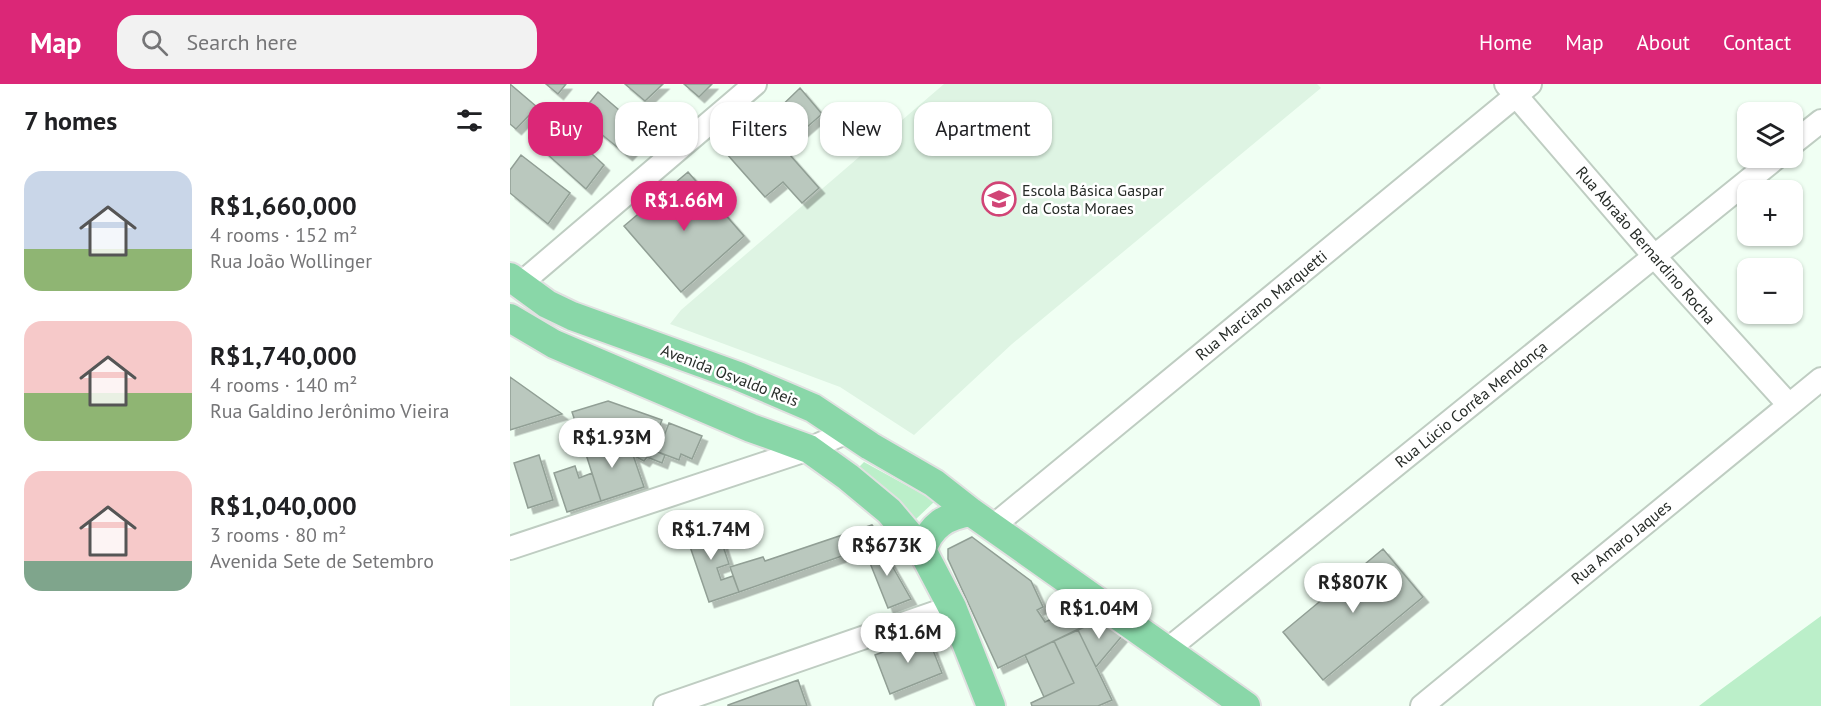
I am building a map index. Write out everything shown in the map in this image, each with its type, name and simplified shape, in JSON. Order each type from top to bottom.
[{"type":"main road","name":"Avenida Osvaldo Reis","points":[[514,281],[572,316],[775,390],[813,408],[847,432],[934,483],[982,520],[1246,706]]},
{"type":"main road","points":[[510,318],[554,344],[751,428],[809,449],[889,511],[922,550],[952,607],[991,706]]},
{"type":"main road","points":[[922,550],[928,534],[952,515],[982,520]]},
{"type":"street","points":[[514,281],[755,84]]},
{"type":"street","name":"Rua Abraão Bernardino Rocha","points":[[1517,88],[1654,256],[1789,405]]},
{"type":"street","name":"Rua Marciano Marquetti","points":[[982,520],[1517,88]]},
{"type":"street","points":[[1803,135],[1821,121]]},
{"type":"street","name":"Rua Lúcio Corrêa Mendonça","points":[[1167,651],[1764,168]]},
{"type":"street","name":"Rua Amaro Jaques","points":[[1422,706],[1821,379]]},
{"type":"street","points":[[510,548],[809,449],[847,432]]},
{"type":"street","points":[[665,706],[952,607]]},
{"type":"shaded area","name":"Escola Básica Gaspar da Costa Moraes","points":[[944,84],[1317,84],[1321,88],[1012,344],[914,435],[840,387],[670,324],[681,310],[860,156],[902,156],[902,120],[914,110],[914,156],[1052,156],[1052,102],[923,102]]},
{"type":"green space","points":[[864,462],[935,501],[916,519],[859,467]]},
{"type":"green space","points":[[1821,616],[1821,706],[1699,706],[1712,696]]},
{"type":"building","points":[[510,84],[531,102],[528,102],[528,116],[516,129],[510,124]]},
{"type":"building","points":[[546,84],[566,84],[558,94]]},
{"type":"building","points":[[625,84],[663,84],[645,101]]},
{"type":"building","points":[[684,84],[712,84],[699,97]]},
{"type":"building","points":[[800,88],[820,112],[820,116],[808,126],[808,102],[786,102]]},
{"type":"building","points":[[598,92],[615,107],[615,145],[603,136],[603,102],[590,102]]},
{"type":"building","points":[[521,155],[570,193],[548,224],[510,193],[510,170]]},
{"type":"building","points":[[549,156],[594,156],[604,165],[586,189]]},
{"type":"building","points":[[729,156],[791,156],[819,188],[802,203],[783,182],[765,197]]},
{"type":"building","points":[[688,172],[744,236],[681,292],[624,226]]},
{"type":"building","points":[[510,377],[562,414],[510,430]]},
{"type":"building","points":[[608,401],[662,420],[656,435],[663,438],[658,452],[665,455],[662,463],[647,457],[644,461],[609,442],[582,442],[572,412]]},
{"type":"building","points":[[669,423],[702,436],[692,459],[681,454],[679,460],[658,452]]},
{"type":"building","points":[[582,442],[609,442],[633,455],[644,487],[601,501]]},
{"type":"building","points":[[539,455],[553,500],[528,508],[514,463]]},
{"type":"building","points":[[575,466],[579,478],[592,473],[601,501],[567,512],[554,473]]},
{"type":"building","points":[[715,522],[729,564],[717,568],[721,580],[733,576],[739,592],[709,602],[685,532]]},
{"type":"building","points":[[872,525],[885,541],[739,592],[730,567],[763,557],[765,561]]},
{"type":"building","points":[[972,537],[1031,581],[1043,607],[1037,610],[1045,622],[1067,612],[1076,619],[1083,618],[1091,623],[998,668],[948,559],[948,549]]},
{"type":"building","points":[[879,543],[911,599],[888,608],[864,548]]},
{"type":"building","points":[[1383,549],[1423,597],[1323,680],[1283,632]]},
{"type":"building","points":[[1099,620],[1122,636],[1096,667],[1078,630]]},
{"type":"building","points":[[1078,630],[1112,700],[1098,706],[1032,706],[1031,703],[1074,683],[1054,641]]},
{"type":"building","points":[[927,635],[942,673],[890,694],[875,655]]},
{"type":"building","points":[[1054,641],[1074,683],[1044,697],[1025,655]]},
{"type":"building","points":[[798,680],[807,706],[728,706],[728,705]]},
{"type":"place","name":"Escola Básica Gaspar da Costa Moraes","points":[[999,199]]}]
